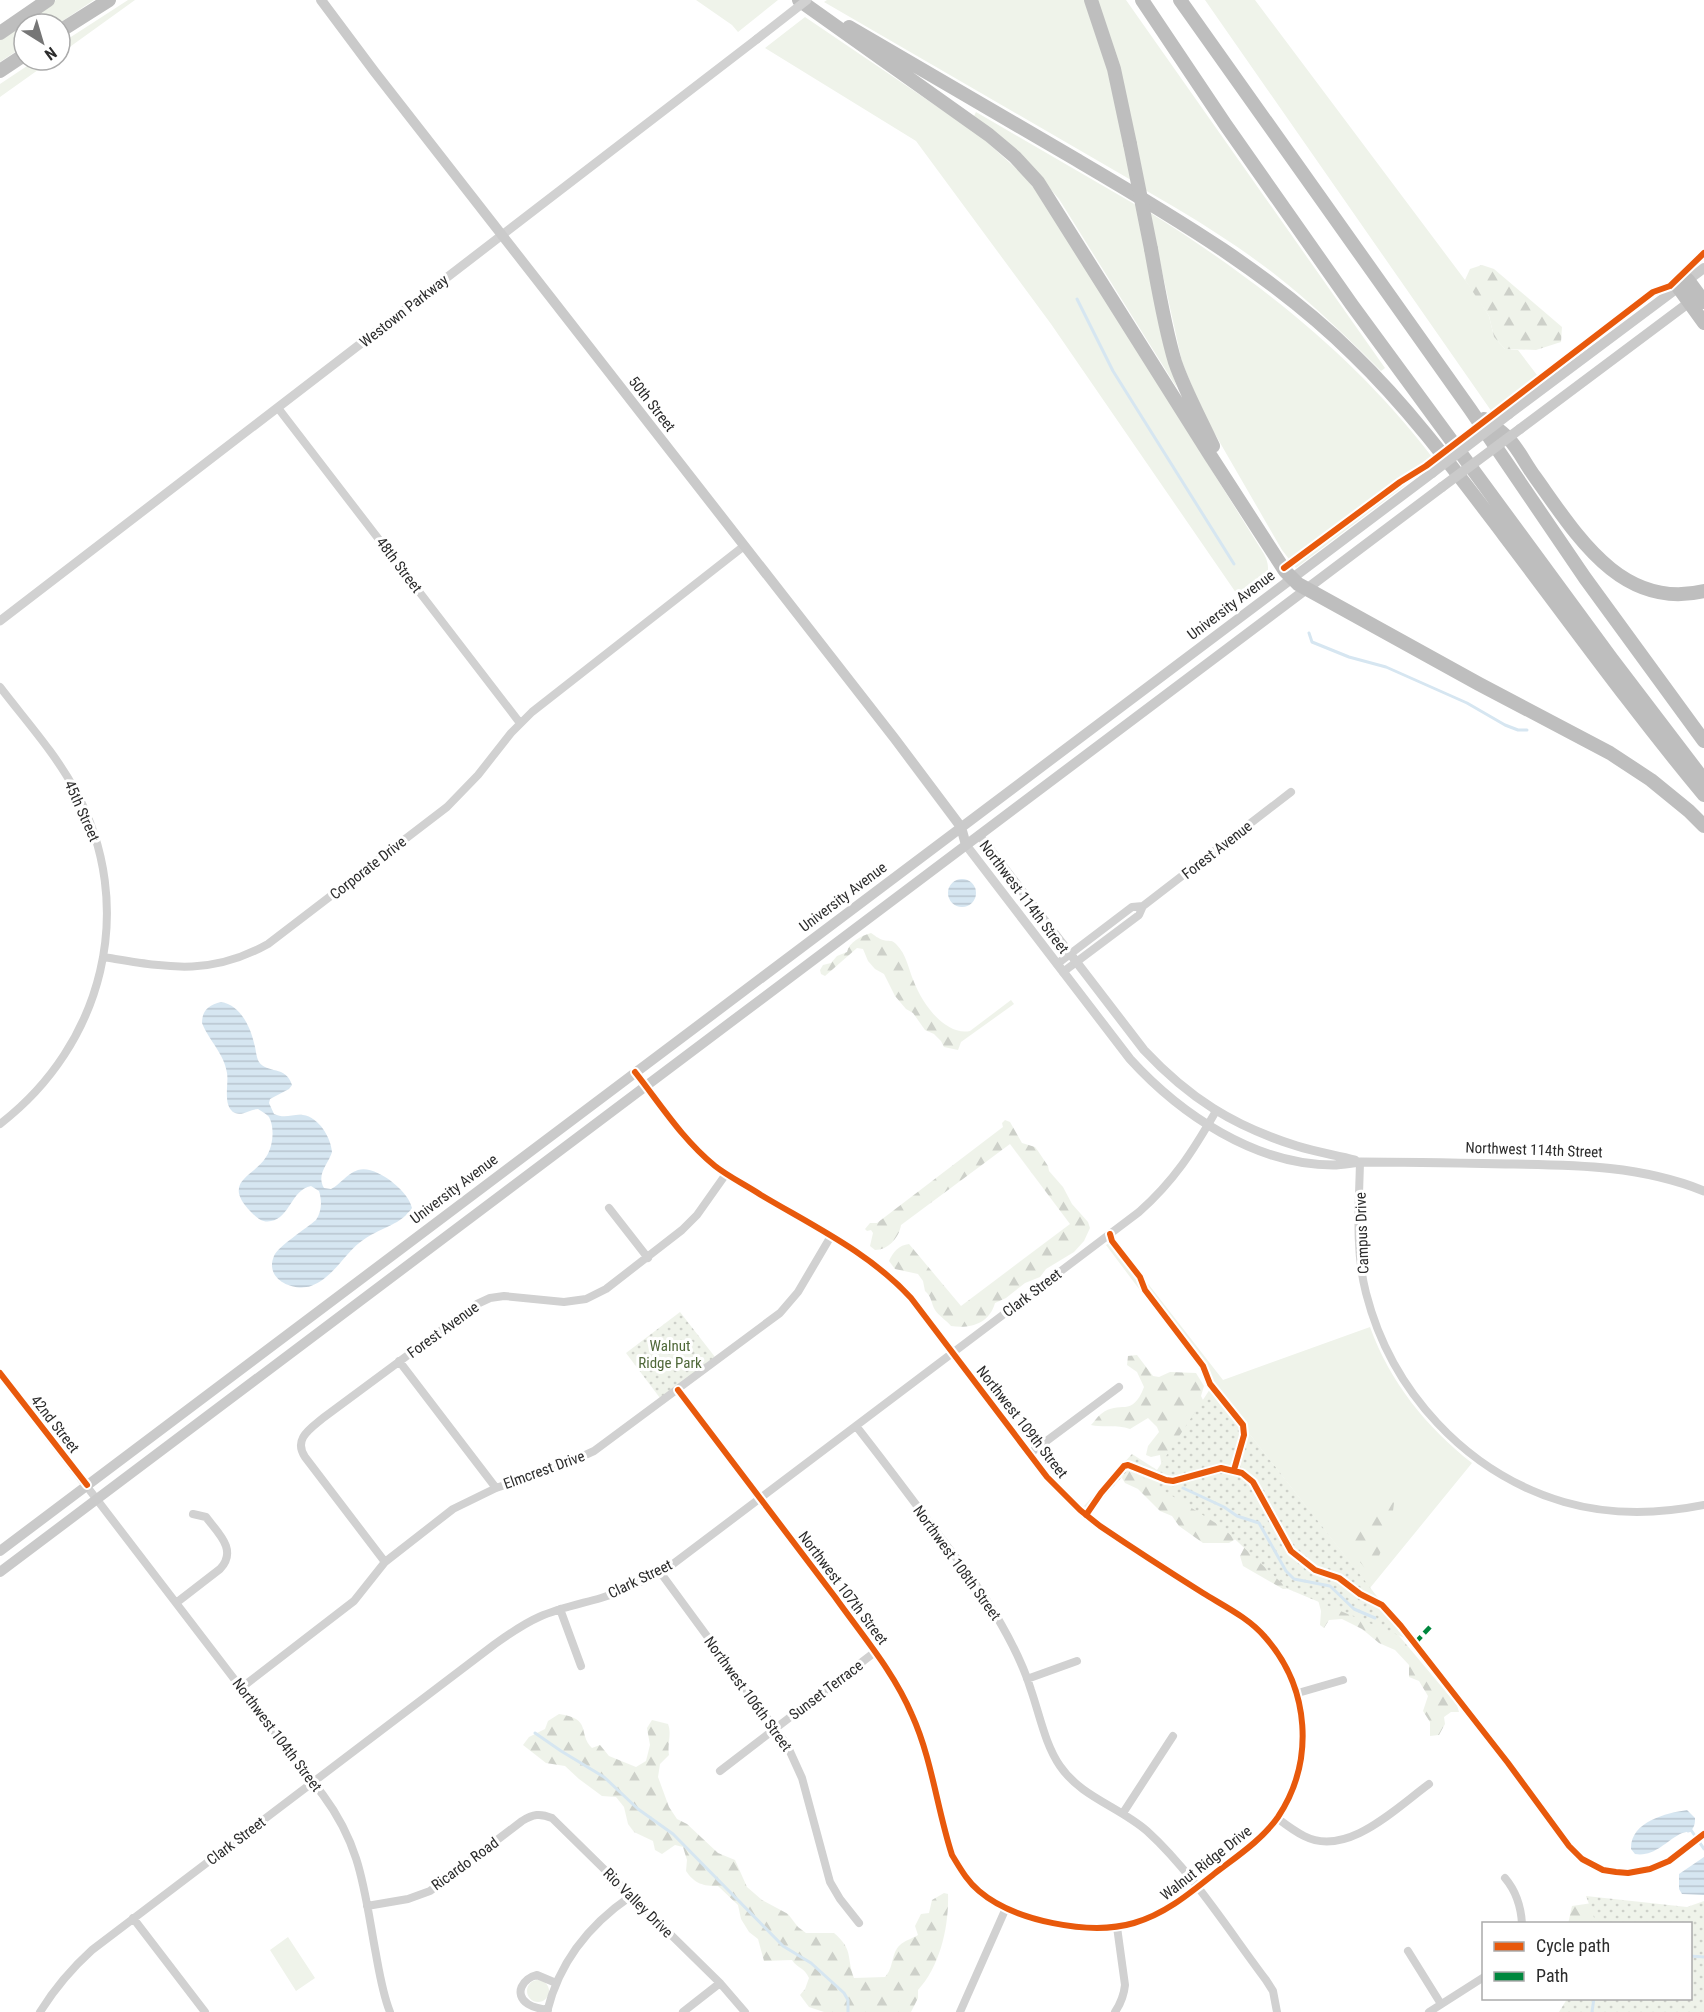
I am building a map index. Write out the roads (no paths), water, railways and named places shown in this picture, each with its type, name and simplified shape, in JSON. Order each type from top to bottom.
[{"type":"highway","points":[[0,23],[31,0]]},
{"type":"highway","points":[[0,33],[48,0]]},
{"type":"highway","points":[[72,23],[109,0]]},
{"type":"highway","points":[[803,0],[989,135],[1015,157],[1038,182],[1210,455],[1292,578],[1304,589],[1610,753],[1651,780],[1704,826]]},
{"type":"highway","points":[[803,0],[1206,237],[1294,302],[1325,328],[1386,387],[1413,419],[1704,795]]},
{"type":"highway","points":[[1091,0],[1114,69],[1164,321],[1176,362],[1196,412],[1253,519]]},
{"type":"highway","points":[[1142,0],[1225,124],[1352,305],[1704,780]]},
{"type":"highway","points":[[1180,0],[1470,409],[1585,578],[1704,741]]},
{"type":"highway","points":[[1190,0],[1234,77]]},
{"type":"highway","points":[[1683,284],[1699,298],[1704,323]]},
{"type":"highway","points":[[1470,409],[1509,439],[1591,551],[1614,573],[1634,585],[1654,592],[1676,595],[1704,591]]},
{"type":"main road","name":"50th Street","points":[[321,0],[961,827]]},
{"type":"main road","name":"University Avenue","points":[[0,1572],[92,1492],[635,1072],[1704,268]]},
{"type":"main road","name":"University Avenue","points":[[0,1551],[92,1492],[646,1086],[1304,589],[1699,298]]},
{"type":"main road","name":"Northwest 114th Street","points":[[961,827],[979,835]]},
{"type":"main road","name":"Northwest 114th Street","points":[[961,827],[966,845]]},
{"type":"street","name":"Westown Parkway","points":[[0,621],[757,39],[803,0]]},
{"type":"street","name":"48th Street","points":[[278,408],[520,723]]},
{"type":"street","name":"Corporate Drive","points":[[103,957],[166,967],[189,968],[226,962],[258,950],[277,938],[447,807],[477,776],[520,723],[544,702],[744,546]]},
{"type":"street","name":"45th Street","points":[[0,687],[65,774],[88,819],[98,847],[104,879],[106,919],[103,957]]},
{"type":"street","name":"Forest Avenue","points":[[1063,972],[1139,915],[1143,906],[1291,792]]},
{"type":"street","name":"Northwest 114th Street","points":[[979,835],[1144,1050],[1173,1079],[1216,1111],[1268,1136],[1299,1147],[1360,1161]]},
{"type":"street","name":"Northwest 114th Street","points":[[966,845],[1130,1059],[1177,1104],[1236,1141],[1289,1159],[1333,1165],[1360,1161],[1598,1166],[1645,1173],[1685,1183],[1704,1191]]},
{"type":"street","name":"Forest Avenue","points":[[1057,964],[1132,907],[1143,906]]},
{"type":"street","points":[[0,1124],[32,1097],[68,1050],[87,1013],[103,957]]},
{"type":"street","name":"Northwest 109th Street","points":[[635,1072],[686,1138],[706,1158],[726,1174],[879,1267],[896,1282],[911,1298],[1047,1477],[1080,1510],[1100,1526],[1238,1614],[1257,1629],[1281,1657],[1290,1672],[1298,1694],[1303,1738],[1300,1767],[1291,1794],[1277,1818]]},
{"type":"street","name":"Clark Street","points":[[40,2012],[54,1989],[92,1950],[519,1627],[560,1609],[627,1589],[660,1572],[1139,1212],[1162,1191],[1185,1163],[1216,1111]]},
{"type":"street","name":"Campus Drive","points":[[1360,1161],[1361,1268],[1372,1315],[1394,1365],[1430,1416],[1475,1458],[1512,1481],[1565,1502],[1610,1510],[1647,1512],[1704,1505]]},
{"type":"street","name":"Forest Avenue","points":[[385,1562],[301,1451],[302,1437],[308,1430],[477,1304],[490,1298],[504,1296],[564,1302],[586,1299],[606,1289],[669,1242],[697,1215],[726,1174]]},
{"type":"street","points":[[609,1208],[648,1258]]},
{"type":"street","name":"Elmcrest Drive","points":[[241,1688],[354,1601],[385,1562],[453,1509],[496,1488],[559,1467],[594,1452],[787,1307],[831,1236]]},
{"type":"street","points":[[399,1361],[496,1488]]},
{"type":"street","name":"42nd Street","points":[[0,1373],[92,1492]]},
{"type":"street","points":[[1029,1454],[1119,1387]]},
{"type":"street","name":"Northwest 107th Street","points":[[678,1390],[875,1652],[900,1689],[922,1742],[952,1855],[973,1885],[997,1904],[1006,1908],[1074,1927]]},
{"type":"street","name":"Northwest 108th Street","points":[[856,1426],[977,1587],[1000,1622],[1027,1678],[1050,1748],[1061,1767],[1084,1791],[1122,1813],[1145,1830],[1167,1851],[1266,1980],[1273,1991],[1277,2012]]},
{"type":"street","name":"Northwest 104th Street","points":[[92,1492],[313,1782],[348,1834],[360,1868],[381,1982],[390,2012]]},
{"type":"street","points":[[176,1603],[220,1569],[228,1556],[225,1542],[206,1517],[193,1514]]},
{"type":"street","name":"Northwest 106th Street","points":[[660,1572],[787,1745],[802,1778],[830,1882],[859,1923]]},
{"type":"street","points":[[560,1609],[582,1666]]},
{"type":"street","name":"Sunset Terrace","points":[[720,1771],[875,1652]]},
{"type":"street","points":[[1027,1678],[1077,1661]]},
{"type":"street","points":[[1298,1694],[1343,1680]]},
{"type":"street","points":[[1122,1813],[1173,1736]]},
{"type":"street","points":[[1277,1818],[1305,1837],[1324,1842],[1343,1840],[1367,1829],[1429,1784]]},
{"type":"street","name":"Rio Valley Drive","points":[[522,1821],[532,1815],[542,1814],[552,1818],[720,1983],[745,2012]]},
{"type":"street","name":"Walnut Ridge Drive","points":[[1074,1927],[1096,1929],[1117,1927],[1162,1912],[1245,1850],[1264,1834],[1277,1818]]},
{"type":"street","name":"Ricardo Road","points":[[367,1906],[408,1899],[430,1891],[522,1821]]},
{"type":"street","points":[[1505,1878],[1513,1887],[1519,1903],[1522,1922]]},
{"type":"street","points":[[556,1983],[537,1976],[525,1980],[520,1992],[522,1998],[527,2003],[548,2011],[556,1983],[584,1937],[614,1908],[631,1896]]},
{"type":"street","points":[[960,2012],[1006,1908]]},
{"type":"street","points":[[133,1918],[205,2012]]},
{"type":"street","points":[[1115,2012],[1120,2005],[1125,1984],[1117,1927]]},
{"type":"street","points":[[1407,1951],[1441,2004]]},
{"type":"street","points":[[1429,2012],[1482,1978]]},
{"type":"street","points":[[684,2012],[720,1983]]},
{"type":"waterway","points":[[1077,299],[1113,371],[1234,564]]},
{"type":"waterway","points":[[1309,633],[1312,642],[1349,657],[1386,667],[1467,703],[1505,725],[1518,730],[1527,730]]},
{"type":"waterway","points":[[1183,1488],[1224,1507],[1237,1516],[1259,1523],[1286,1571],[1294,1579],[1330,1586],[1354,1609],[1375,1618]]},
{"type":"waterway","points":[[535,1733],[604,1777],[638,1809],[673,1834],[783,1946],[811,1963],[844,1993],[848,2000],[848,2012]]},
{"type":"waterway","points":[[1688,1831],[1691,1830],[1704,1849]]},
{"type":"waterway","points":[[1692,1956],[1704,1957]]},
{"type":"waterway","points":[[1592,2012],[1594,2000]]},
{"type":"park label","name":"Walnut Ridge Park","points":[[670,1354]]}]
